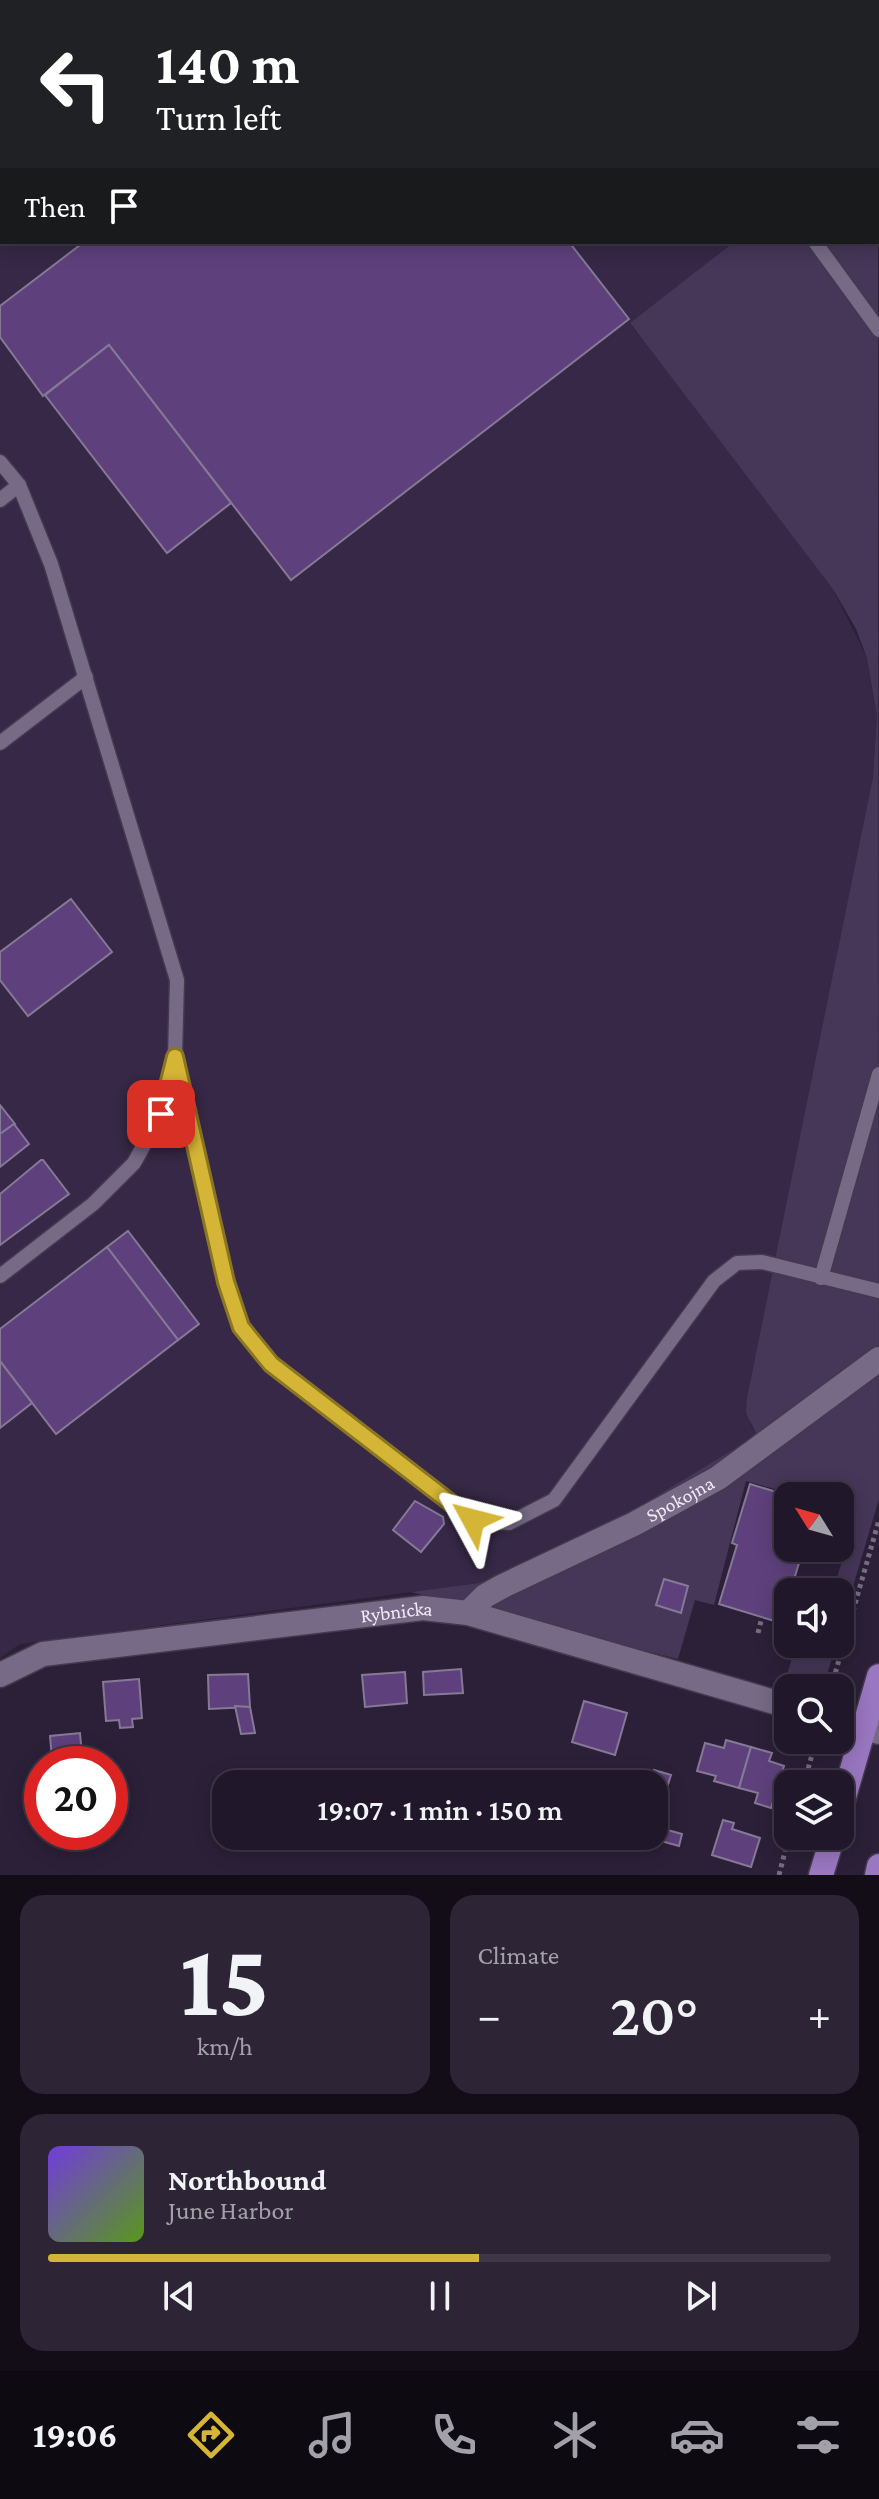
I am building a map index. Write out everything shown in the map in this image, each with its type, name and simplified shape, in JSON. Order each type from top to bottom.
[{"type":"main road","points":[[854,1776],[872,1730],[879,1676]]},
{"type":"main road","points":[[821,1875],[829,1850]]},
{"type":"main road","points":[[877,1875],[879,1866]]},
{"type":"street","name":"Spokojna","points":[[468,1613],[485,1596],[503,1586],[634,1524],[718,1478],[879,1359]]},
{"type":"street","name":"Rybnicka","points":[[0,1675],[43,1654],[423,1608],[468,1613],[774,1702]]},
{"type":"lane","points":[[816,244],[879,330]]},
{"type":"lane","points":[[0,462],[19,485],[51,564],[177,980],[175,1057],[161,1114],[134,1163],[93,1204],[0,1276]]},
{"type":"lane","points":[[0,500],[19,485]]},
{"type":"lane","points":[[0,743],[86,677]]},
{"type":"lane","points":[[175,1057],[226,1282],[241,1327],[271,1364],[473,1520],[509,1523],[554,1500],[714,1281],[737,1263],[762,1262],[879,1291]]},
{"type":"lane","points":[[821,1278],[879,1074]]},
{"type":"path","points":[[835,1674],[879,1520]]},
{"type":"path","points":[[758,1633],[762,1617]]},
{"type":"path","points":[[779,1875],[785,1850]]},
{"type":"shaded area","points":[[0,244],[731,244],[630,324],[764,494],[833,589],[867,658],[877,716],[873,777],[751,1425],[757,1435],[615,1521],[479,1583],[20,1644],[0,1658]]},
{"type":"shaded area","points":[[731,244],[878,244],[879,1499],[854,1583],[854,1578],[837,1578],[842,1562],[854,1562],[854,1482],[774,1482],[774,1489],[746,1481],[714,1605],[695,1600],[678,1659],[411,1592],[479,1583],[615,1521],[757,1435],[746,1413],[747,1398],[873,777],[877,716],[867,658],[856,629],[833,589],[630,323]]},
{"type":"shaded area","points":[[792,1658],[832,1658],[827,1674],[787,1674]]},
{"type":"building","points":[[81,244],[571,244],[629,319],[291,580],[109,345],[43,396],[0,337],[0,306]]},
{"type":"building","points":[[109,345],[231,503],[167,553],[45,395]]},
{"type":"building","points":[[71,899],[112,952],[28,1016],[0,980],[0,952]]},
{"type":"building","points":[[0,1105],[15,1124],[0,1134]]},
{"type":"building","points":[[14,1124],[29,1144],[0,1167],[0,1134]]},
{"type":"building","points":[[41,1160],[69,1194],[0,1245],[0,1194]]},
{"type":"building","points":[[128,1231],[199,1324],[178,1340],[107,1247]]},
{"type":"building","points":[[107,1247],[178,1340],[56,1434],[0,1361],[0,1329]]},
{"type":"building","points":[[0,1361],[32,1403],[0,1428]]},
{"type":"building","points":[[750,1484],[774,1491],[774,1562],[799,1563],[794,1578],[774,1578],[774,1621],[719,1604],[737,1545],[732,1543]]},
{"type":"building","points":[[415,1501],[443,1517],[444,1524],[421,1552],[393,1530]]},
{"type":"building","points":[[664,1579],[688,1586],[681,1613],[656,1605]]},
{"type":"building","points":[[461,1669],[463,1693],[424,1695],[423,1672]]},
{"type":"building","points":[[405,1672],[407,1703],[365,1707],[362,1675]]},
{"type":"building","points":[[248,1674],[250,1707],[209,1709],[208,1675]]},
{"type":"building","points":[[139,1679],[142,1718],[132,1719],[133,1727],[120,1728],[119,1720],[106,1721],[103,1682]]},
{"type":"building","points":[[584,1701],[627,1713],[615,1755],[572,1742]]},
{"type":"building","points":[[235,1706],[250,1707],[255,1733],[241,1734]]},
{"type":"building","points":[[80,1733],[81,1746],[51,1746],[50,1736]]},
{"type":"building","points":[[726,1740],[751,1747],[739,1788],[714,1781],[716,1776],[697,1771],[705,1743],[724,1748]]},
{"type":"building","points":[[751,1747],[772,1753],[769,1761],[784,1766],[783,1770],[774,1770],[771,1808],[755,1803],[758,1793],[739,1788]]},
{"type":"building","points":[[723,1820],[734,1823],[732,1829],[760,1838],[751,1867],[712,1855]]},
{"type":"building","points":[[668,1830],[682,1834],[679,1846],[668,1843]]},
{"type":"route","points":[[161,1114],[175,1057],[226,1282],[241,1327],[271,1364],[473,1520]]}]
